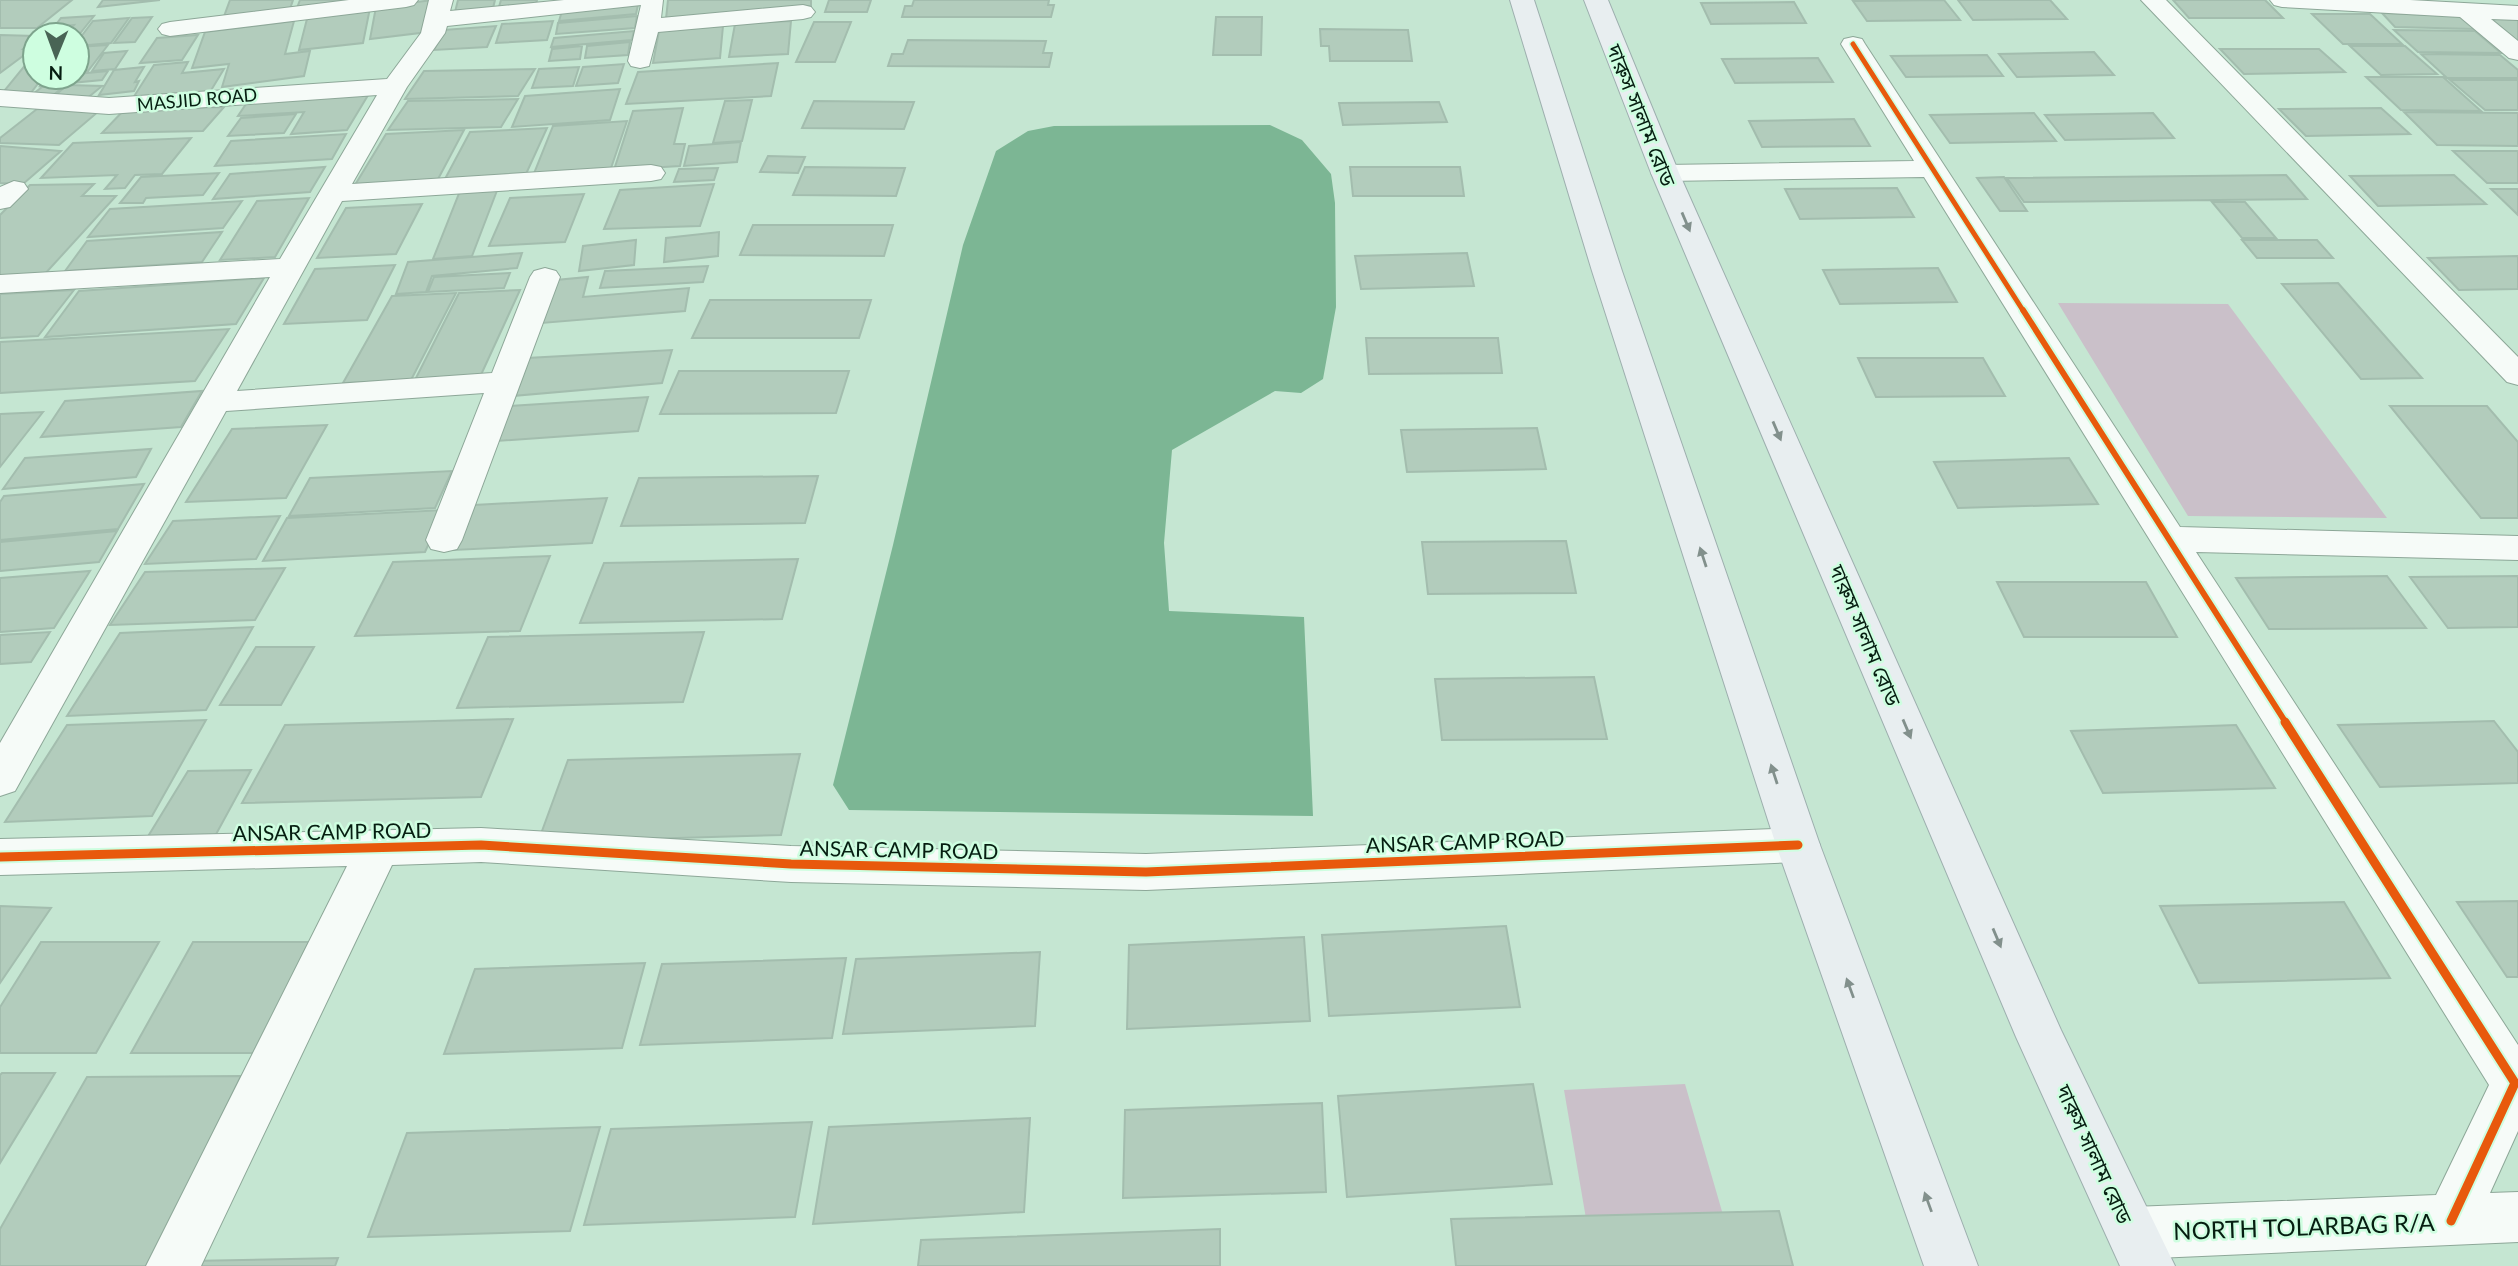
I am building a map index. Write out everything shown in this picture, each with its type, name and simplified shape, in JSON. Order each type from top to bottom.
[{"type":"main road","points":[[1522,0],[1607,271],[1798,845],[1951,1266]]},
{"type":"main road","name":"দারুস সালাম রোড","points":[[1596,0],[1665,173],[2035,1024],[2140,1250]]},
{"type":"street","points":[[170,29],[406,0]]},
{"type":"street","points":[[0,780],[395,86],[433,33],[439,10],[633,0]]},
{"type":"street","points":[[640,61],[653,0]]},
{"type":"street","points":[[2153,0],[2518,375]]},
{"type":"street","points":[[2282,0],[2449,7],[2518,13]]},
{"type":"street","points":[[2449,7],[2518,53]]},
{"type":"street","points":[[647,26],[803,12]]},
{"type":"street","points":[[1853,44],[2515,1083],[2451,1221]]},
{"type":"street","name":"MASJID ROAD","points":[[0,98],[109,106],[395,86]]},
{"type":"street","points":[[1665,173],[1932,169]]},
{"type":"street","points":[[334,193],[651,173]]},
{"type":"street","points":[[0,188],[14,189],[0,201]]},
{"type":"street","points":[[0,284],[293,267]]},
{"type":"street","points":[[444,540],[545,277]]},
{"type":"street","points":[[216,402],[505,382]]},
{"type":"street","points":[[2168,540],[2518,548]]},
{"type":"street","name":"ANSAR CAMP ROAD","points":[[0,857],[481,845],[791,864],[1146,872],[1798,845]]},
{"type":"street","points":[[173,1266],[378,848]]},
{"type":"street","name":"NORTH TOLARBAG R/A","points":[[2140,1250],[2518,1217]]},
{"type":"shaded area","points":[[1270,125],[1302,140],[1331,174],[1335,203],[1336,307],[1323,379],[1301,393],[1275,391],[1172,450],[1164,543],[1169,611],[1304,617],[1313,816],[849,810],[833,785],[893,545],[963,245],[996,151],[1028,131],[1054,126]]},
{"type":"shaded area","points":[[2058,303],[2228,304],[2387,518],[2188,516]]},
{"type":"shaded area","points":[[1685,1084],[1728,1232],[1590,1242],[1564,1090]]},
{"type":"building","points":[[0,0],[72,0],[46,21],[21,21],[21,28],[0,28]]},
{"type":"building","points":[[103,0],[160,0],[98,7]]},
{"type":"building","points":[[230,0],[293,0],[289,12],[223,19]]},
{"type":"building","points":[[300,0],[358,0],[297,8]]},
{"type":"building","points":[[433,0],[428,32],[370,39],[376,7]]},
{"type":"building","points":[[458,0],[495,0],[493,8],[455,12]]},
{"type":"building","points":[[501,0],[537,0],[536,4],[499,7]]},
{"type":"building","points":[[668,0],[811,0],[811,6],[666,19]]},
{"type":"building","points":[[829,0],[871,0],[867,12],[825,12]]},
{"type":"building","points":[[914,0],[1049,0],[1048,5],[1054,5],[1051,17],[902,17],[905,6],[912,6]]},
{"type":"building","points":[[1944,0],[1960,20],[1867,21],[1853,1]]},
{"type":"building","points":[[1958,0],[2050,0],[2067,19],[1973,20]]},
{"type":"building","points":[[2173,0],[2265,0],[2283,18],[2189,18]]},
{"type":"building","points":[[1794,2],[1806,23],[1711,24],[1701,3]]},
{"type":"building","points":[[638,5],[636,14],[559,21],[562,11]]},
{"type":"building","points":[[370,8],[363,43],[299,50],[308,15]]},
{"type":"building","points":[[2382,13],[2461,16],[2475,29],[2395,27]]},
{"type":"building","points":[[2312,14],[2370,14],[2402,44],[2343,44]]},
{"type":"building","points":[[94,16],[90,21],[59,21],[61,18]]},
{"type":"building","points":[[637,16],[635,28],[556,34],[558,23]]},
{"type":"building","points":[[152,17],[135,42],[114,43],[132,18]]},
{"type":"building","points":[[1216,17],[1262,17],[1261,55],[1213,55]]},
{"type":"building","points":[[129,18],[111,43],[91,45],[93,21]]},
{"type":"building","points":[[2488,19],[2518,19],[2518,43]]},
{"type":"building","points":[[294,21],[285,54],[310,51],[304,76],[222,87],[229,64],[192,68],[205,32]]},
{"type":"building","points":[[553,21],[547,40],[496,43],[502,24]]},
{"type":"building","points":[[791,21],[788,54],[729,57],[735,24]]},
{"type":"building","points":[[814,22],[851,22],[835,62],[796,62]]},
{"type":"building","points":[[496,26],[487,47],[434,50],[444,30]]},
{"type":"building","points":[[723,26],[720,58],[653,63],[659,31]]},
{"type":"building","points":[[1320,29],[1408,30],[1412,61],[1330,61],[1329,46],[1321,46]]},
{"type":"building","points":[[2394,30],[2475,31],[2501,53],[2418,52]]},
{"type":"building","points":[[634,31],[632,40],[551,47],[554,38]]},
{"type":"building","points":[[0,35],[21,36],[21,57],[0,73]]},
{"type":"building","points":[[198,35],[182,60],[140,63],[157,38]]},
{"type":"building","points":[[908,40],[1046,41],[1043,53],[1052,53],[1049,67],[888,66],[892,54],[903,54]]},
{"type":"building","points":[[630,42],[628,55],[585,58],[587,46]]},
{"type":"building","points":[[108,45],[91,67],[91,46]]},
{"type":"building","points":[[582,46],[580,59],[549,61],[552,49]]},
{"type":"building","points":[[2350,46],[2405,46],[2437,74],[2381,75]]},
{"type":"building","points":[[2220,49],[2319,49],[2345,72],[2244,74]]},
{"type":"building","points":[[127,51],[115,69],[92,71],[104,53]]},
{"type":"building","points":[[2094,52],[2114,75],[2017,77],[1999,54]]},
{"type":"building","points":[[2421,54],[2500,55],[2518,70],[2518,78],[2447,78]]},
{"type":"building","points":[[1987,55],[2003,76],[1906,77],[1891,56]]},
{"type":"building","points":[[1818,58],[1833,82],[1735,83],[1722,59]]},
{"type":"building","points":[[188,62],[182,73],[224,69],[210,92],[133,98],[154,65]]},
{"type":"building","points":[[778,63],[771,96],[626,104],[638,72]]},
{"type":"building","points":[[624,64],[618,83],[576,86],[583,67]]},
{"type":"building","points":[[144,67],[135,82],[139,81],[134,91],[99,95],[114,70]]},
{"type":"building","points":[[579,67],[573,86],[532,88],[539,69]]},
{"type":"building","points":[[535,69],[518,96],[405,99],[424,71]]},
{"type":"building","points":[[21,70],[21,91],[32,91],[30,94],[0,96]]},
{"type":"building","points":[[108,71],[102,80],[91,81],[91,73]]},
{"type":"building","points":[[2366,77],[2443,77],[2481,111],[2401,110]]},
{"type":"building","points":[[2450,80],[2518,80],[2518,110],[2485,110]]},
{"type":"building","points":[[91,86],[102,86],[85,100],[50,100],[60,91],[91,91]]},
{"type":"building","points":[[620,89],[610,120],[512,127],[525,96]]},
{"type":"building","points":[[37,91],[58,91],[50,98],[28,98]]},
{"type":"building","points":[[370,92],[347,130],[291,134],[304,112],[238,116],[250,98]]},
{"type":"building","points":[[518,99],[501,127],[388,130],[408,101]]},
{"type":"building","points":[[752,100],[742,141],[713,143],[725,101]]},
{"type":"building","points":[[814,101],[914,102],[904,129],[802,128]]},
{"type":"building","points":[[1439,102],[1447,122],[1343,125],[1339,103]]},
{"type":"building","points":[[224,107],[203,131],[102,133],[125,109]]},
{"type":"building","points":[[683,108],[674,144],[685,144],[680,166],[614,170],[633,111]]},
{"type":"building","points":[[2381,108],[2410,134],[2306,136],[2279,109]]},
{"type":"building","points":[[37,109],[99,111],[59,145],[0,143],[0,138]]},
{"type":"building","points":[[2404,112],[2518,113],[2518,146],[2437,145]]},
{"type":"building","points":[[2034,113],[2056,141],[1950,143],[1930,115]]},
{"type":"building","points":[[2153,113],[2174,138],[2065,140],[2045,115]]},
{"type":"building","points":[[296,114],[284,133],[228,136],[241,118]]},
{"type":"building","points":[[1854,119],[1870,146],[1762,147],[1749,121]]},
{"type":"building","points":[[627,121],[610,171],[533,176],[553,126]]},
{"type":"building","points":[[547,128],[526,174],[445,179],[470,132]]},
{"type":"building","points":[[464,130],[437,181],[355,185],[386,134]]},
{"type":"building","points":[[346,134],[332,159],[215,166],[231,141]]},
{"type":"building","points":[[191,138],[162,174],[135,175],[125,188],[105,189],[117,175],[41,178],[73,143]]},
{"type":"building","points":[[741,142],[737,162],[684,166],[689,146]]},
{"type":"building","points":[[0,146],[61,151],[23,184],[0,183]]},
{"type":"building","points":[[2453,151],[2518,151],[2518,183],[2487,183]]},
{"type":"building","points":[[768,156],[805,157],[798,173],[760,172]]},
{"type":"building","points":[[325,167],[310,192],[213,199],[230,174]]},
{"type":"building","points":[[805,167],[905,168],[896,196],[793,195]]},
{"type":"building","points":[[1350,167],[1460,167],[1464,196],[1353,196]]},
{"type":"building","points":[[718,168],[714,180],[674,182],[679,169]]},
{"type":"building","points":[[219,173],[203,195],[146,198],[143,203],[120,203],[141,177]]},
{"type":"building","points":[[2286,175],[2307,199],[2024,202],[2007,178]]},
{"type":"building","points":[[2454,175],[2486,204],[2378,206],[2350,176]]},
{"type":"building","points":[[2004,177],[2027,211],[2000,211],[1977,178]]},
{"type":"building","points":[[94,184],[82,196],[116,196],[43,276],[0,276],[0,215],[30,185]]},
{"type":"building","points":[[714,184],[700,226],[604,229],[620,190]]},
{"type":"building","points":[[498,188],[472,256],[433,259],[460,191]]},
{"type":"building","points":[[1897,188],[1914,217],[1800,219],[1785,189]]},
{"type":"building","points":[[2491,189],[2518,189],[2518,215]]},
{"type":"building","points":[[584,194],[565,242],[489,246],[510,198]]},
{"type":"building","points":[[309,198],[275,257],[220,260],[257,201]]},
{"type":"building","points":[[242,201],[223,228],[88,237],[110,209]]},
{"type":"building","points":[[2212,202],[2245,202],[2276,238],[2242,238]]},
{"type":"building","points":[[422,204],[396,254],[317,258],[346,208]]},
{"type":"building","points":[[753,225],[893,225],[884,256],[740,255]]},
{"type":"building","points":[[222,232],[202,262],[65,271],[87,241]]},
{"type":"building","points":[[719,232],[718,256],[664,262],[666,238]]},
{"type":"building","points":[[636,240],[634,265],[579,271],[583,246]]},
{"type":"building","points":[[2242,240],[2317,240],[2333,258],[2257,258]]},
{"type":"building","points":[[522,253],[517,268],[432,276],[426,292],[396,294],[408,262]]},
{"type":"building","points":[[1467,253],[1474,286],[1361,289],[1355,256]]},
{"type":"building","points":[[2518,256],[2518,289],[2459,290],[2428,258]]},
{"type":"building","points":[[395,265],[367,320],[284,324],[315,269]]},
{"type":"building","points":[[708,266],[703,282],[600,288],[605,271]]},
{"type":"building","points":[[1938,268],[1957,302],[1840,304],[1823,270]]},
{"type":"building","points":[[510,273],[504,288],[428,292],[434,277]]},
{"type":"building","points":[[588,277],[583,297],[689,288],[685,311],[542,323],[556,280]]},
{"type":"building","points":[[264,278],[236,324],[45,337],[79,291]]},
{"type":"building","points":[[2338,283],[2422,378],[2361,379],[2282,284]]},
{"type":"building","points":[[74,290],[38,336],[0,338],[0,294]]},
{"type":"building","points":[[520,290],[480,377],[415,380],[459,293]]},
{"type":"building","points":[[456,293],[411,380],[343,383],[392,296]]},
{"type":"building","points":[[710,300],[871,300],[859,338],[692,338]]},
{"type":"building","points":[[229,329],[195,381],[0,393],[0,342]]},
{"type":"building","points":[[1366,338],[1498,338],[1502,373],[1369,374]]},
{"type":"building","points":[[672,350],[662,383],[512,396],[527,358]]},
{"type":"building","points":[[1858,358],[1983,358],[2005,396],[1876,397]]},
{"type":"building","points":[[679,371],[849,371],[836,413],[660,414]]},
{"type":"building","points":[[202,391],[181,427],[41,437],[65,401]]},
{"type":"building","points":[[648,397],[638,431],[497,441],[510,406]]},
{"type":"building","points":[[2390,406],[2487,406],[2518,442],[2518,518],[2481,518]]},
{"type":"building","points":[[43,412],[0,467],[0,414]]},
{"type":"building","points":[[327,425],[286,498],[186,502],[232,429]]},
{"type":"building","points":[[1537,428],[1546,469],[1407,472],[1401,430]]},
{"type":"building","points":[[151,449],[136,477],[3,489],[25,458]]},
{"type":"building","points":[[2069,458],[2098,504],[1958,508],[1934,462]]},
{"type":"building","points":[[452,471],[435,508],[289,516],[310,478]]},
{"type":"building","points":[[818,476],[805,523],[621,526],[639,478]]},
{"type":"building","points":[[144,484],[118,529],[0,540],[0,502],[4,496]]},
{"type":"building","points":[[607,498],[592,543],[454,550],[474,505]]},
{"type":"building","points":[[444,510],[425,552],[263,561],[287,518]]},
{"type":"building","points":[[280,516],[256,559],[145,564],[173,521]]},
{"type":"building","points":[[117,531],[99,562],[0,571],[0,542]]},
{"type":"building","points":[[1566,541],[1576,593],[1428,594],[1422,542]]},
{"type":"building","points":[[550,556],[520,631],[355,636],[393,562]]},
{"type":"building","points":[[798,559],[782,619],[580,623],[604,563]]},
{"type":"building","points":[[285,568],[255,620],[110,625],[145,572]]},
{"type":"building","points":[[90,571],[54,628],[0,632],[0,578]]},
{"type":"building","points":[[2387,576],[2426,628],[2269,629],[2236,578]]},
{"type":"building","points":[[2518,576],[2518,627],[2448,628],[2410,577]]},
{"type":"building","points":[[1997,582],[2146,582],[2177,637],[2024,637]]},
{"type":"building","points":[[253,627],[206,710],[67,716],[120,633]]},
{"type":"building","points":[[50,632],[31,662],[0,664],[0,635]]},
{"type":"building","points":[[704,632],[683,702],[457,708],[488,637]]},
{"type":"building","points":[[256,647],[314,647],[281,705],[220,705]]},
{"type":"building","points":[[1594,677],[1607,739],[1442,740],[1435,679]]},
{"type":"building","points":[[513,719],[481,797],[242,803],[285,725]]},
{"type":"building","points":[[206,720],[152,816],[5,822],[67,725]]},
{"type":"building","points":[[2494,721],[2518,752],[2518,783],[2380,787],[2338,725]]},
{"type":"building","points":[[2236,725],[2275,788],[2103,793],[2071,731]]},
{"type":"building","points":[[800,754],[781,835],[538,842],[568,760]]},
{"type":"building","points":[[251,770],[214,838],[147,838],[188,771]]},
{"type":"building","points":[[2518,901],[2518,977],[2507,977],[2457,902]]},
{"type":"building","points":[[2344,902],[2390,978],[2199,983],[2160,906]]},
{"type":"building","points":[[0,906],[51,908],[0,983]]},
{"type":"building","points":[[1506,926],[1520,1007],[1329,1016],[1322,935]]},
{"type":"building","points":[[1304,937],[1310,1021],[1127,1029],[1129,945]]},
{"type":"building","points":[[41,942],[159,942],[96,1053],[0,1053],[0,1007]]},
{"type":"building","points":[[193,942],[309,942],[255,1053],[131,1053]]},
{"type":"building","points":[[1040,952],[1035,1026],[843,1034],[856,959]]},
{"type":"building","points":[[846,958],[832,1038],[640,1045],[662,964]]},
{"type":"building","points":[[645,963],[622,1048],[444,1054],[475,969]]},
{"type":"building","points":[[55,1073],[0,1163],[0,1075]]},
{"type":"building","points":[[241,1076],[148,1266],[0,1266],[0,1229],[87,1077]]},
{"type":"building","points":[[1533,1084],[1552,1184],[1347,1197],[1338,1096]]},
{"type":"building","points":[[1322,1103],[1326,1192],[1123,1198],[1125,1110]]},
{"type":"building","points":[[1030,1118],[1024,1212],[813,1224],[829,1127]]},
{"type":"building","points":[[812,1122],[795,1217],[584,1225],[611,1129]]},
{"type":"building","points":[[600,1127],[570,1231],[368,1237],[407,1133]]},
{"type":"building","points":[[1779,1211],[1793,1266],[1456,1266],[1451,1219]]},
{"type":"building","points":[[1220,1229],[1220,1266],[918,1266],[921,1240]]},
{"type":"building","points":[[338,1258],[335,1266],[188,1266],[190,1261]]},
{"type":"cycle path","points":[[1853,44],[2515,1083],[2451,1221]]},
{"type":"cycle path","points":[[0,857],[481,845],[791,864],[1146,872],[1798,845]]}]
